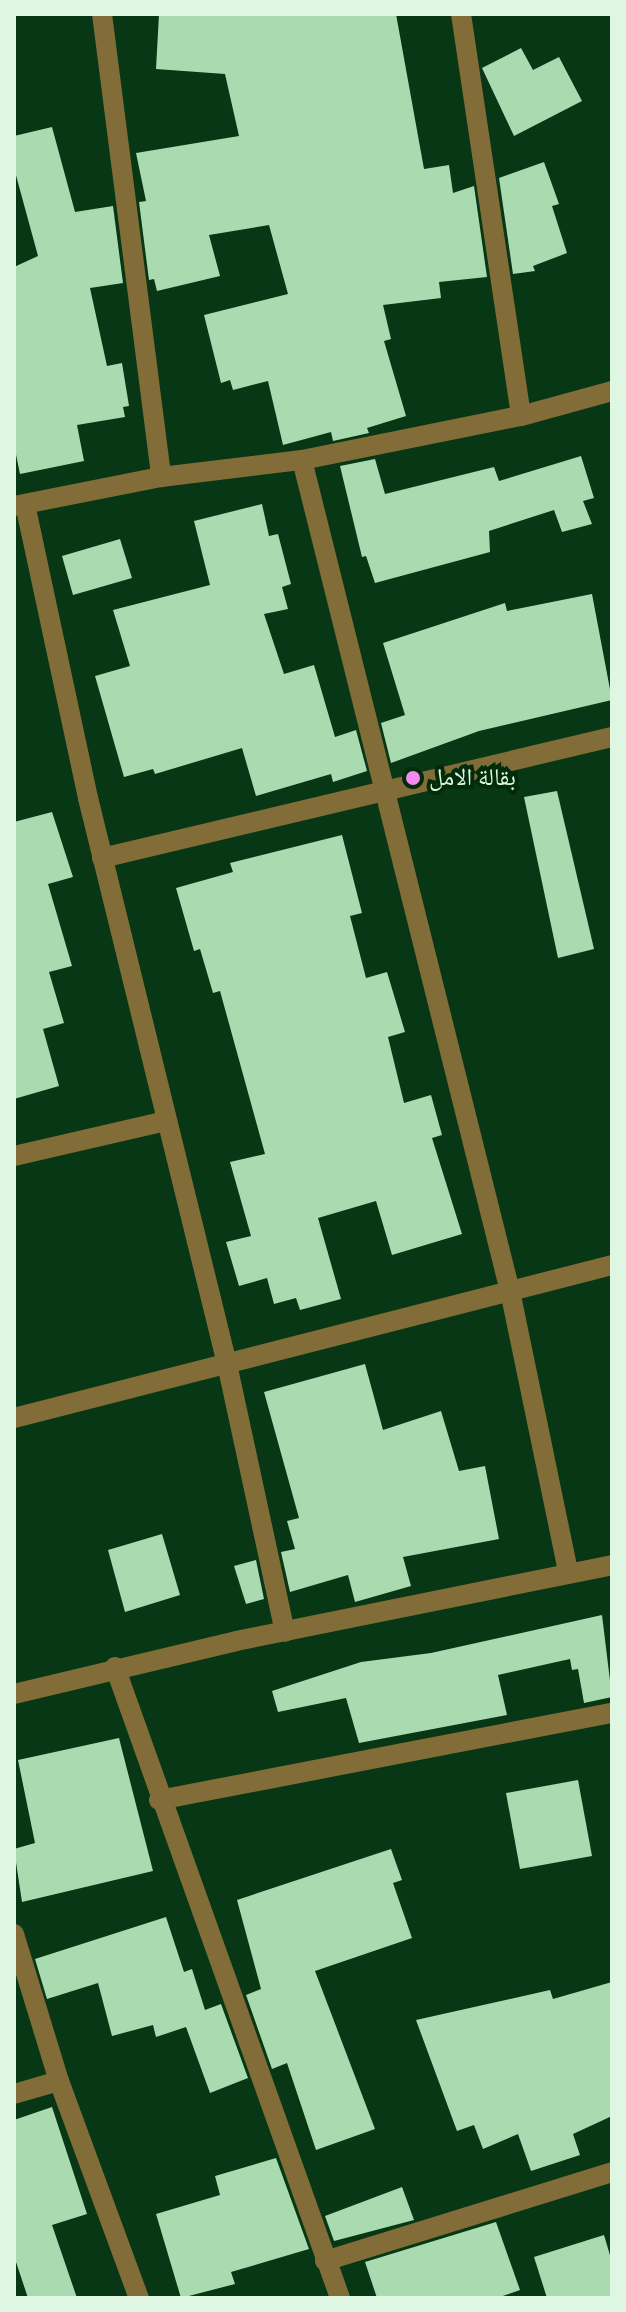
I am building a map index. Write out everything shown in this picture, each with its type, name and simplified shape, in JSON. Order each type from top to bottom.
[{"type":"street","points":[[102,14],[161,477]]},
{"type":"street","points":[[461,14],[521,416]]},
{"type":"street","points":[[285,1632],[227,1364],[102,858],[20,505],[161,477],[302,460],[521,416],[612,391]]},
{"type":"street","points":[[302,460],[510,1291],[568,1572]]},
{"type":"street","points":[[102,858],[612,737]]},
{"type":"street","points":[[14,1156],[166,1121]]},
{"type":"street","points":[[14,1418],[612,1265]]},
{"type":"street","points":[[14,1694],[115,1667],[612,1565]]},
{"type":"street","points":[[115,1667],[159,1800],[340,2298]]},
{"type":"street","points":[[159,1800],[612,1713]]},
{"type":"street","points":[[14,1934],[59,2081],[139,2298]]},
{"type":"street","points":[[14,2094],[59,2081]]},
{"type":"street","points":[[325,2261],[612,2172]]},
{"type":"building","points":[[159,14],[396,14],[424,169],[449,165],[453,193],[474,186],[487,277],[439,282],[441,298],[383,305],[391,339],[384,341],[406,416],[367,428],[369,433],[333,441],[331,432],[283,445],[268,381],[233,390],[230,380],[221,383],[204,315],[288,294],[269,225],[209,235],[220,276],[157,291],[154,279],[149,280],[139,202],[146,201],[136,153],[239,136],[225,74],[156,69]]},
{"type":"building","points":[[521,48],[533,70],[559,57],[582,101],[514,136],[482,68]]},
{"type":"building","points":[[52,127],[75,212],[113,206],[123,283],[90,288],[107,366],[122,363],[129,406],[123,407],[125,417],[77,425],[84,461],[20,474],[14,445],[14,267],[38,256],[14,168],[14,136]]},
{"type":"building","points":[[544,162],[559,204],[552,206],[567,253],[533,266],[535,271],[513,274],[499,178]]},
{"type":"building","points":[[581,456],[594,498],[583,501],[592,524],[562,532],[554,510],[489,531],[490,552],[375,583],[366,556],[362,557],[340,466],[375,459],[385,494],[494,467],[499,481]]},
{"type":"building","points":[[262,504],[269,536],[278,534],[291,584],[282,587],[288,609],[264,614],[284,674],[314,665],[335,737],[356,730],[367,771],[333,782],[331,774],[256,796],[242,748],[155,774],[153,769],[124,777],[95,676],[130,666],[113,610],[210,585],[194,521]]},
{"type":"building","points":[[120,539],[132,578],[73,595],[62,556]]},
{"type":"building","points":[[592,594],[612,700],[479,731],[391,763],[381,723],[405,715],[383,643],[505,603],[507,611]]},
{"type":"building","points":[[557,791],[594,949],[558,958],[524,797]]},
{"type":"building","points":[[52,812],[73,877],[48,884],[72,966],[49,972],[64,1023],[43,1029],[59,1086],[14,1099],[14,822]]},
{"type":"building","points":[[342,835],[362,913],[350,916],[366,978],[387,972],[405,1032],[388,1037],[404,1103],[431,1095],[442,1135],[432,1138],[462,1234],[392,1255],[376,1201],[318,1218],[341,1299],[300,1310],[296,1298],[274,1304],[267,1278],[239,1286],[226,1242],[251,1236],[230,1162],[265,1154],[220,991],[213,993],[200,949],[194,951],[176,888],[233,872],[230,863]]},
{"type":"building","points":[[365,1364],[383,1430],[441,1411],[459,1471],[485,1466],[499,1539],[403,1557],[411,1586],[355,1602],[348,1575],[290,1592],[281,1552],[295,1549],[287,1521],[299,1518],[264,1392]]},
{"type":"building","points":[[162,1534],[180,1595],[125,1612],[108,1550]]},
{"type":"building","points":[[256,1560],[264,1599],[246,1604],[234,1566]]},
{"type":"building","points":[[602,1615],[612,1697],[584,1703],[578,1669],[572,1670],[570,1659],[498,1675],[507,1715],[359,1743],[346,1698],[278,1712],[272,1691],[361,1662],[431,1653]]},
{"type":"building","points":[[119,1738],[153,1871],[22,1902],[14,1849],[35,1843],[18,1760]]},
{"type":"building","points":[[578,1780],[592,1856],[520,1869],[506,1793]]},
{"type":"building","points":[[391,1849],[402,1880],[393,1883],[412,1938],[315,1971],[375,2129],[316,2150],[287,2063],[272,2069],[246,1995],[261,1989],[237,1900]]},
{"type":"building","points":[[166,1917],[184,1972],[192,1969],[205,2010],[221,2004],[248,2078],[210,2093],[186,2027],[156,2037],[153,2025],[112,2036],[98,1983],[47,1999],[35,1959]]},
{"type":"building","points":[[612,1982],[612,2116],[573,2134],[580,2155],[531,2171],[518,2134],[483,2149],[474,2125],[457,2131],[416,2020],[550,1990],[553,1999]]},
{"type":"building","points":[[52,2107],[87,2214],[52,2225],[77,2298],[28,2298],[14,2256],[14,2120]]},
{"type":"building","points":[[276,2158],[309,2249],[231,2272],[235,2284],[181,2298],[156,2214],[220,2195],[215,2176]]},
{"type":"building","points":[[402,2187],[414,2220],[334,2241],[325,2216]]},
{"type":"building","points":[[496,2222],[520,2290],[497,2298],[377,2298],[365,2262]]},
{"type":"building","points":[[604,2235],[612,2262],[612,2298],[547,2298],[534,2257]]},
{"type":"place","name":"بقالة الامل","points":[[413,778]]}]
